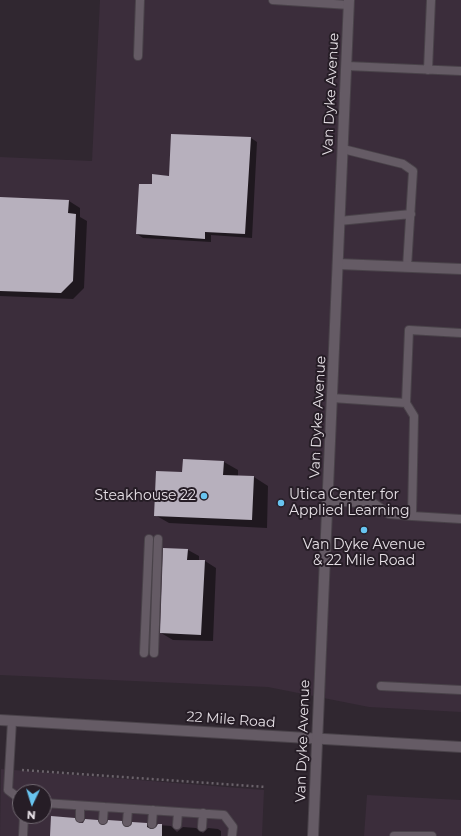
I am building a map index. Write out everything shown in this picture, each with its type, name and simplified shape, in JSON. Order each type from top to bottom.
[{"type":"main road","name":"Van Dyke Avenue","points":[[313,836],[349,3]]},
{"type":"main road","points":[[338,264],[461,269]]},
{"type":"main road","name":"22 Mile Road","points":[[0,720],[318,740],[461,747]]},
{"type":"lane","points":[[138,56],[140,0]]},
{"type":"lane","points":[[273,0],[349,3]]},
{"type":"lane","points":[[428,70],[431,0]]},
{"type":"lane","points":[[347,66],[461,71]]},
{"type":"lane","points":[[343,149],[403,164],[413,171],[408,267]]},
{"type":"lane","points":[[339,221],[411,214]]},
{"type":"lane","points":[[412,516],[414,416],[406,403],[409,330],[461,333]]},
{"type":"lane","points":[[332,398],[406,403]]},
{"type":"lane","points":[[328,501],[375,504],[390,514],[461,519]]},
{"type":"lane","points":[[144,653],[149,539]]},
{"type":"lane","points":[[154,653],[158,539]]},
{"type":"lane","points":[[381,686],[461,690]]},
{"type":"lane","points":[[12,720],[8,790],[12,793]]},
{"type":"lane","points":[[52,804],[224,815],[232,827],[232,836]]},
{"type":"lane","points":[[80,806],[80,818]]},
{"type":"lane","points":[[103,820],[104,807]]},
{"type":"lane","points":[[127,822],[128,808]]},
{"type":"lane","points":[[152,824],[153,810]]},
{"type":"lane","points":[[177,825],[178,812]]},
{"type":"lane","points":[[202,827],[203,813]]},
{"type":"lane","points":[[24,824],[24,836]]},
{"type":"lane","points":[[394,836],[432,836]]},
{"type":"path","points":[[10,769],[266,787]]},
{"type":"shaded area","points":[[100,0],[461,0],[461,712],[369,707],[268,687],[0,675],[0,157],[92,161]]},
{"type":"shaded area","points":[[1,769],[264,790],[262,836],[0,836]]},
{"type":"shaded area","points":[[367,795],[461,800],[461,836],[364,836]]},
{"type":"building","points":[[171,134],[251,137],[245,234],[205,232],[205,239],[136,234],[139,184],[152,184],[152,174],[169,176]]},
{"type":"building","points":[[0,197],[69,200],[68,213],[76,214],[73,281],[61,293],[0,291]]},
{"type":"building","name":"Steakhouse 22","points":[[183,459],[224,461],[223,475],[254,476],[252,520],[154,516],[156,471],[182,472]]},
{"type":"building","points":[[163,548],[188,549],[187,560],[205,560],[201,635],[160,633]]},
{"type":"building","points":[[52,816],[75,818],[80,823],[83,823],[85,819],[98,820],[100,824],[103,825],[108,820],[122,821],[124,826],[127,827],[131,825],[132,822],[147,823],[147,827],[151,829],[156,827],[158,824],[162,824],[162,836],[50,836]]},
{"type":"place","name":"Steakhouse 22","points":[[204,496]]},
{"type":"place","name":"Utica Center for Applied Learning","points":[[281,503]]},
{"type":"place","name":"Van Dyke Avenue & 22 Mile Road","points":[[364,530]]}]
